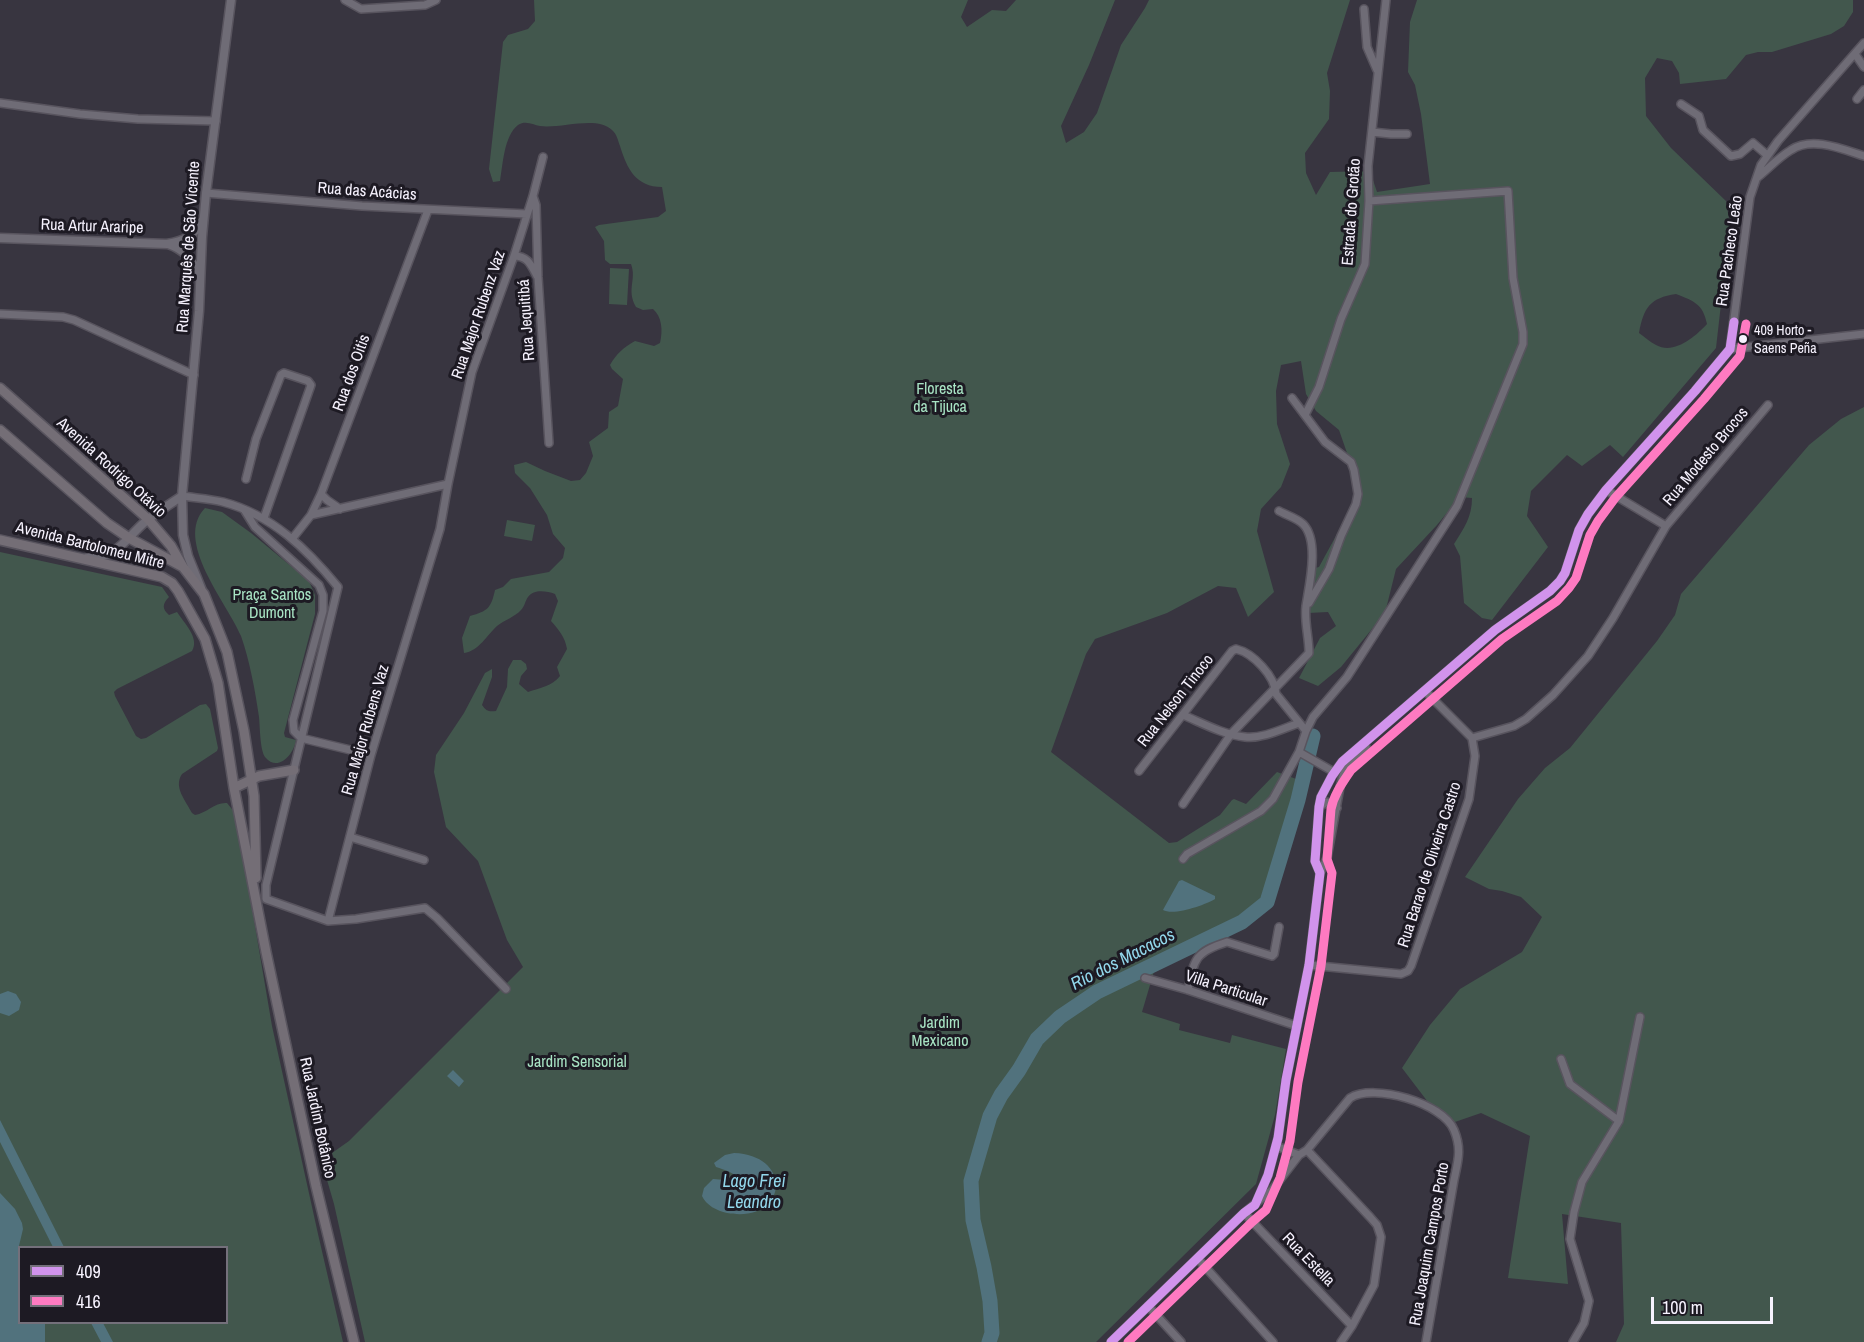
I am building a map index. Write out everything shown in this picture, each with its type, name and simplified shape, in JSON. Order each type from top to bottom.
[{"type":"main road","name":"Avenida Rodrigo Otávio","points":[[2,393],[148,519],[171,546],[183,567]]},
{"type":"main road","points":[[0,430],[91,510],[129,538],[183,567]]},
{"type":"main road","name":"Avenida Bartolomeu Mitre","points":[[0,540],[162,578],[172,583]]},
{"type":"main road","name":"Rua Jardim Botânico","points":[[183,567],[204,594],[227,652],[239,701],[254,796],[266,952],[316,1186],[354,1342]]},
{"type":"main road","name":"Rua Jardim Botânico","points":[[172,583],[205,639],[211,658],[218,683],[234,788],[261,899]]},
{"type":"main road","points":[[234,788],[252,779],[294,770]]},
{"type":"street","name":"Rua Marquês de São Vicente","points":[[182,496],[194,375],[204,212],[231,0]]},
{"type":"street","points":[[345,0],[361,9],[424,5],[436,0]]},
{"type":"street","name":"Estrada do Grotão","points":[[1305,415],[1319,387],[1341,319],[1364,268],[1369,201],[1368,166],[1386,0]]},
{"type":"street","points":[[1364,9],[1367,47],[1377,70]]},
{"type":"street","name":"Rua Pacheco Leão","points":[[1730,349],[1750,197],[1756,178],[1767,155],[1864,43]]},
{"type":"street","points":[[1855,54],[1864,67]]},
{"type":"street","points":[[1857,99],[1864,90]]},
{"type":"street","points":[[0,103],[138,119],[216,121]]},
{"type":"street","points":[[1682,104],[1700,117],[1704,131],[1731,156],[1740,154],[1752,143],[1767,155]]},
{"type":"street","points":[[1372,132],[1391,135],[1407,134]]},
{"type":"street","points":[[1756,178],[1793,148],[1807,143],[1864,156]]},
{"type":"street","name":"Rua Major Rubenz Vaz","points":[[448,484],[472,372],[514,256],[543,157]]},
{"type":"street","points":[[1182,859],[1261,811],[1273,799],[1299,752],[1313,717],[1347,677],[1457,506],[1523,344],[1513,278],[1508,191],[1369,201]]},
{"type":"street","name":"Rua das Acácias","points":[[206,193],[428,210],[527,214]]},
{"type":"street","name":"Rua Jequitibá","points":[[533,196],[536,205],[538,277],[549,443]]},
{"type":"street","name":"Rua dos Oitis","points":[[292,539],[311,515],[321,494],[428,210]]},
{"type":"street","name":"Rua Artur Araripe","points":[[0,238],[167,244],[183,241],[196,230],[204,212]]},
{"type":"street","points":[[167,244],[180,250],[191,259],[200,283]]},
{"type":"street","points":[[514,256],[526,259],[538,277]]},
{"type":"street","points":[[0,314],[63,317],[194,375]]},
{"type":"street","points":[[1255,1205],[1268,1175],[1278,1138],[1286,1080],[1309,965],[1320,873],[1327,858],[1344,772],[1353,758],[1389,723],[1495,630],[1550,591],[1560,581],[1565,573],[1579,530],[1588,514],[1606,490],[1730,349],[1864,334]]},
{"type":"street","points":[[246,479],[256,439],[280,375],[284,373],[308,381],[311,385],[264,518]]},
{"type":"street","points":[[1292,398],[1325,442],[1351,462],[1358,494],[1329,569],[1306,608]]},
{"type":"street","name":"Rua Modesto Brocos","points":[[1473,738],[1526,719],[1553,695],[1588,656],[1613,618],[1666,526],[1768,405]]},
{"type":"street","points":[[311,515],[448,484]]},
{"type":"street","name":"Rua Major Rubens Vaz","points":[[328,921],[371,755],[440,529],[448,484]]},
{"type":"street","points":[[1606,490],[1666,526]]},
{"type":"street","points":[[321,494],[341,509]]},
{"type":"street","points":[[182,496],[185,546],[204,594]]},
{"type":"street","points":[[76,558],[98,558],[117,550],[148,519],[182,496],[223,502],[264,518],[292,539],[319,564],[338,587],[261,899],[328,921],[425,908],[506,989]]},
{"type":"street","points":[[246,511],[255,527],[320,585],[323,595],[323,611],[293,720],[294,731],[301,738],[371,755]]},
{"type":"street","points":[[1183,804],[1232,734],[1309,653],[1306,608],[1312,574],[1310,539],[1308,530],[1302,523],[1279,511]]},
{"type":"street","name":"Rua Nelson Tinoco","points":[[1139,771],[1232,651],[1242,650],[1258,663],[1276,687]]},
{"type":"street","points":[[1276,687],[1276,694],[1306,731]]},
{"type":"street","points":[[1425,692],[1473,738]]},
{"type":"street","points":[[1183,716],[1245,737],[1257,736],[1299,723]]},
{"type":"street","points":[[1320,873],[1315,861],[1318,807],[1321,797],[1342,762],[1389,723]]},
{"type":"street","name":"Rua Barao de Oliveira Castro","points":[[1309,965],[1401,974],[1408,971],[1469,799],[1475,764],[1473,738]]},
{"type":"street","points":[[1299,752],[1333,774],[1340,787]]},
{"type":"street","points":[[1318,807],[1327,802],[1337,808]]},
{"type":"street","points":[[350,837],[424,860]]},
{"type":"street","points":[[1188,990],[1194,963],[1203,953],[1227,942],[1272,956],[1278,927]]},
{"type":"street","name":"Villa Particular","points":[[1145,978],[1297,1026]]},
{"type":"street","points":[[1573,1342],[1584,1323],[1589,1301],[1570,1239],[1574,1212],[1582,1182],[1619,1121],[1640,1017]]},
{"type":"street","points":[[1561,1059],[1570,1084],[1619,1121]]},
{"type":"street","name":"Rua Joaquim Campos Porto","points":[[1299,1155],[1307,1150],[1350,1098],[1357,1094],[1390,1094],[1426,1106],[1454,1128],[1460,1156],[1426,1342]]},
{"type":"street","points":[[1111,1342],[1244,1213],[1272,1190],[1299,1155],[1275,1146]]},
{"type":"street","points":[[1307,1150],[1377,1225],[1381,1237],[1376,1276],[1369,1296],[1341,1342]]},
{"type":"street","name":"Rua Estella","points":[[1244,1213],[1352,1326]]},
{"type":"street","points":[[1198,1259],[1273,1342]]},
{"type":"street","points":[[1148,1306],[1182,1342]]},
{"type":"green space","name":"Floresta da Tijuca","points":[[534,0],[968,0],[961,17],[967,27],[992,10],[1006,11],[1016,0],[1115,0],[1061,126],[1066,143],[1084,132],[1097,113],[1121,45],[1149,0],[1350,0],[1327,73],[1330,91],[1329,119],[1305,153],[1306,173],[1316,195],[1330,172],[1370,171],[1377,192],[1430,184],[1421,114],[1415,85],[1408,72],[1410,22],[1417,0],[1853,0],[1853,12],[1844,26],[1831,34],[1772,52],[1746,55],[1726,79],[1680,84],[1679,73],[1672,61],[1657,58],[1645,78],[1646,116],[1671,148],[1726,201],[1730,225],[1716,348],[1623,457],[1610,445],[1582,466],[1567,455],[1531,491],[1527,516],[1548,547],[1492,620],[1482,618],[1464,603],[1460,556],[1454,544],[1469,517],[1472,498],[1460,497],[1396,569],[1385,613],[1341,667],[1318,686],[1299,678],[1320,638],[1336,626],[1328,612],[1308,613],[1307,570],[1319,567],[1356,499],[1354,473],[1339,430],[1316,411],[1306,394],[1301,361],[1281,365],[1276,391],[1277,424],[1290,464],[1281,487],[1261,509],[1257,531],[1274,592],[1248,617],[1236,588],[1218,586],[1167,613],[1095,639],[1086,654],[1051,752],[1169,843],[1177,842],[1220,815],[1232,800],[1246,804],[1277,772],[1299,780],[1284,841],[1265,902],[1158,958],[1142,1012],[1180,1024],[1179,1030],[1230,1043],[1232,1035],[1286,1049],[1275,1115],[1256,1184],[1096,1342],[365,1342],[325,1173],[335,1161],[332,1153],[349,1141],[523,967],[507,940],[478,861],[446,827],[434,772],[436,755],[464,713],[485,673],[492,669],[492,677],[482,705],[488,711],[496,711],[507,687],[508,669],[513,660],[521,660],[526,664],[527,669],[521,676],[519,684],[528,692],[550,684],[560,676],[557,667],[567,649],[561,634],[551,621],[558,601],[555,594],[544,592],[531,594],[519,612],[497,626],[469,652],[464,653],[462,638],[470,616],[488,608],[495,590],[503,587],[511,579],[549,572],[563,558],[565,548],[553,534],[547,515],[530,488],[515,473],[514,465],[526,462],[571,481],[580,480],[586,473],[593,456],[589,442],[608,428],[609,412],[618,406],[623,379],[610,365],[621,351],[635,341],[654,346],[660,343],[661,338],[661,324],[656,312],[653,309],[643,310],[636,307],[633,301],[631,264],[610,264],[605,260],[604,241],[595,227],[658,217],[666,211],[662,187],[645,184],[634,175],[612,130],[597,123],[518,125],[507,143],[500,181],[493,182],[489,169],[503,42],[508,35],[528,29],[535,21]],"holes":[[[1676,294],[1697,304],[1707,324],[1684,343],[1663,348],[1639,333],[1643,316],[1654,301]]]},
{"type":"green space","points":[[610,268],[629,269],[627,305],[609,304]]},
{"type":"green space","points":[[1864,407],[1864,1342],[1616,1342],[1624,1324],[1621,1223],[1562,1214],[1568,1284],[1508,1278],[1530,1136],[1481,1113],[1452,1123],[1434,1110],[1402,1068],[1430,1025],[1460,989],[1522,952],[1542,917],[1521,897],[1489,889],[1465,877],[1518,799],[1545,768],[1570,748],[1657,641],[1675,615],[1681,594],[1809,445],[1841,419]]},
{"type":"green space","name":"Praça Santos Dumont","points":[[205,508],[222,512],[251,533],[309,581],[315,595],[315,614],[284,733],[285,737],[296,740],[295,745],[289,756],[280,762],[270,761],[263,754],[256,697],[241,636],[215,590],[199,555],[195,537],[197,522]]},
{"type":"green space","points":[[507,520],[535,525],[532,541],[504,536]]},
{"type":"green space","points":[[0,552],[162,587],[169,597],[164,604],[165,611],[169,615],[177,612],[193,636],[192,651],[114,692],[136,736],[141,739],[200,705],[206,704],[210,709],[217,751],[182,774],[180,789],[195,815],[223,803],[227,803],[236,814],[272,1026],[343,1342],[0,1342]]},
{"type":"water","points":[[1182,880],[1215,896],[1215,899],[1182,911],[1163,910],[1179,881]]},
{"type":"water","points":[[8,991],[16,994],[21,1002],[19,1010],[9,1016],[0,1013],[0,994]]},
{"type":"water","points":[[453,1070],[464,1081],[459,1087],[447,1076]]},
{"type":"water","points":[[0,1120],[63,1246],[52,1246],[0,1142]]},
{"type":"water","name":"Lago Frei Leandro","points":[[734,1153],[753,1157],[767,1165],[774,1176],[776,1188],[772,1199],[762,1209],[747,1214],[727,1213],[712,1207],[702,1196],[704,1188],[713,1179],[725,1180],[732,1187],[737,1184],[739,1179],[737,1177],[716,1167],[714,1163],[725,1155]]},
{"type":"water","points":[[0,1193],[15,1209],[23,1229],[18,1246],[18,1324],[45,1324],[45,1342],[0,1342]]},
{"type":"water","points":[[92,1324],[104,1324],[113,1342],[101,1342]]},
{"type":"waterway","name":"Rio dos Macacos","points":[[989,1342],[992,1333],[990,1301],[973,1220],[971,1181],[990,1116],[1001,1095],[1037,1039],[1060,1017],[1097,992],[1242,922],[1267,902],[1298,800],[1313,736]]},
{"type":"transit line","name":"409","points":[[1111,1342],[1255,1205],[1268,1175],[1278,1138],[1286,1080],[1309,965],[1320,873],[1315,861],[1319,807],[1321,797],[1332,776],[1342,762],[1495,630],[1550,591],[1560,581],[1565,573],[1579,530],[1588,514],[1606,490],[1730,349],[1734,322]]},
{"type":"transit line","name":"416","points":[[1128,1342],[1266,1210],[1280,1178],[1290,1141],[1298,1082],[1321,966],[1332,873],[1327,859],[1331,809],[1342,784],[1351,770],[1502,639],[1557,601],[1569,588],[1576,578],[1590,535],[1598,521],[1615,498],[1740,356],[1746,324]]},
{"type":"place","name":"409 Horto - Saens Peña","points":[[1743,339]]},
{"type":"park label","name":"Jardim Mexicano","points":[[940,1033]]},
{"type":"park label","name":"Jardim Sensorial","points":[[577,1063]]}]
